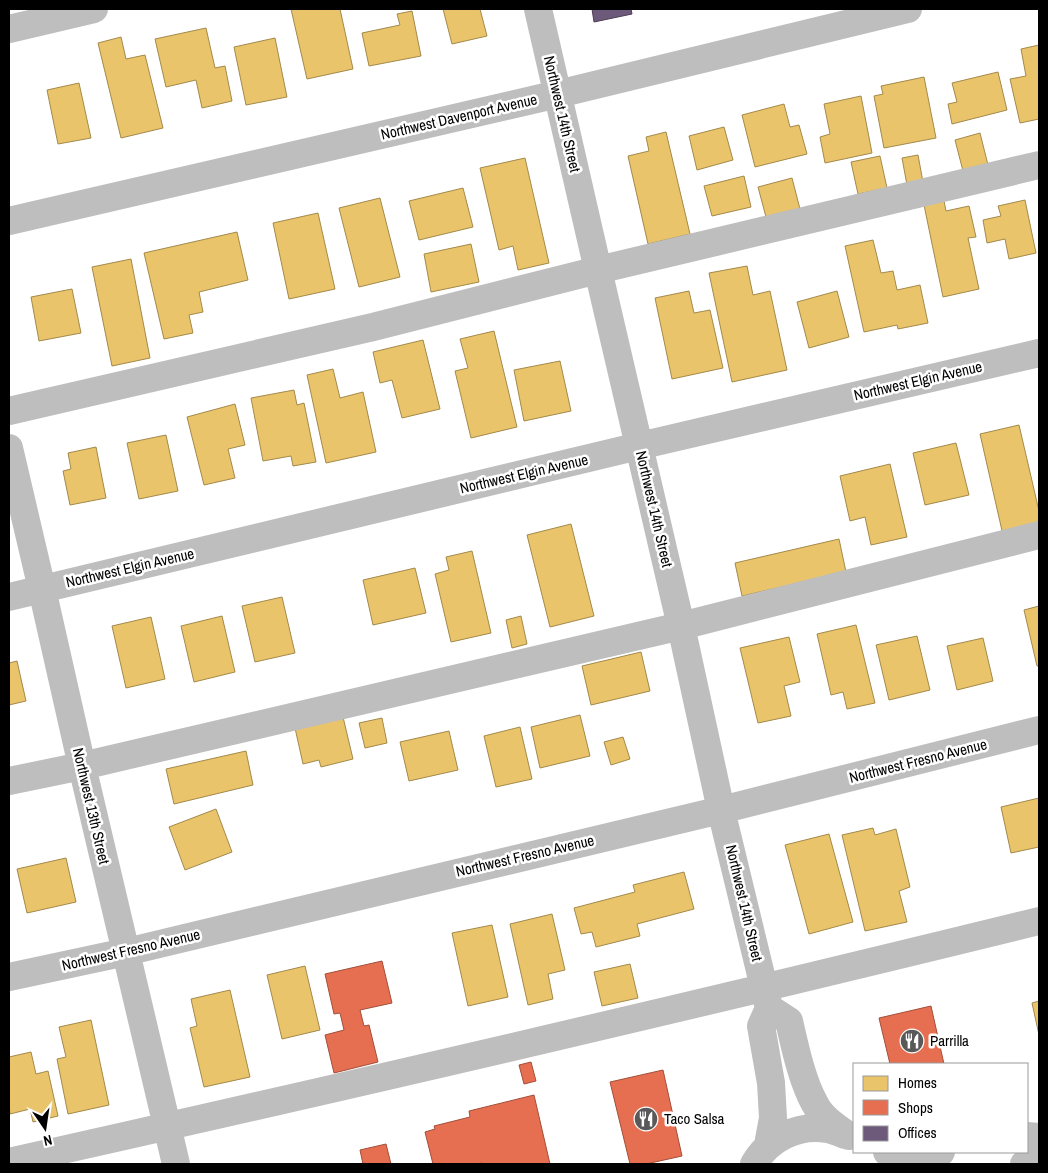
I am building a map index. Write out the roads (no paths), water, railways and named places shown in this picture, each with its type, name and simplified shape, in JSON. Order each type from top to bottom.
[{"type":"street","points":[[9,28],[94,9]]},
{"type":"street","name":"Northwest 14th Street","points":[[538,9],[681,626],[721,810],[767,998]]},
{"type":"street","name":"Northwest Davenport Avenue","points":[[9,221],[558,94],[908,9]]},
{"type":"street","points":[[9,412],[373,327],[598,270],[1039,164]]},
{"type":"street","name":"Northwest Elgin Avenue","points":[[9,596],[1039,353]]},
{"type":"street","name":"Northwest 13th Street","points":[[9,448],[176,1164]]},
{"type":"street","points":[[9,781],[82,766],[681,626],[1039,535]]},
{"type":"street","name":"Northwest Fresno Avenue","points":[[9,977],[126,952],[721,810],[1039,730]]},
{"type":"street","points":[[9,1162],[767,998],[1039,921]]},
{"type":"street","points":[[767,998],[789,1021],[803,1077],[815,1104],[828,1120],[853,1140]]},
{"type":"street","points":[[761,1155],[773,1118],[771,1084],[761,1026],[767,998]]},
{"type":"street","points":[[761,1155],[782,1136],[804,1128],[827,1129],[853,1141]]},
{"type":"street","points":[[867,1153],[877,1164]]},
{"type":"street","points":[[891,1153],[906,1156],[936,1153]]},
{"type":"street","points":[[1024,1164],[1030,1163],[1039,1157]]},
{"type":"place","name":"Parrilla","points":[[912,1041]]},
{"type":"place","name":"Taco Salsa","points":[[646,1119]]}]
